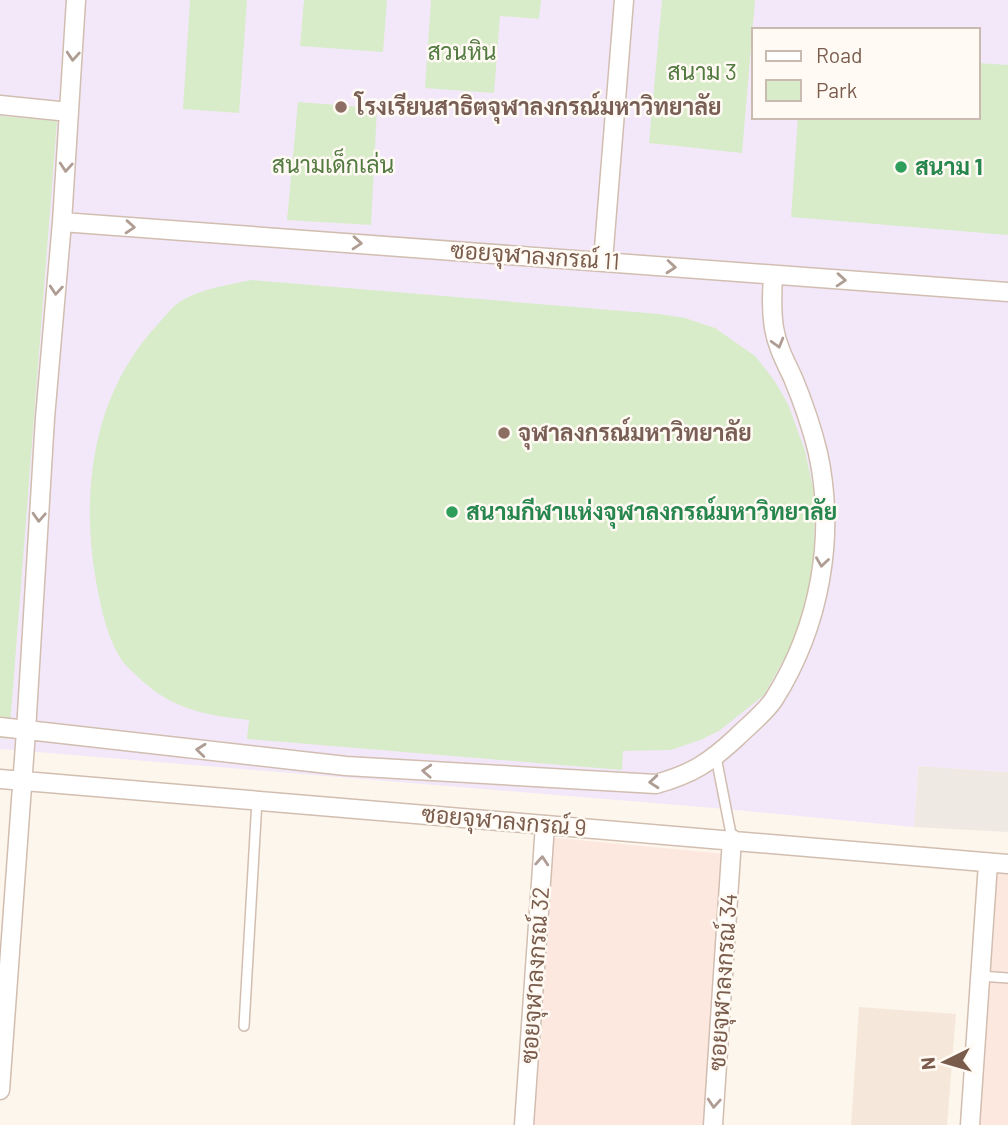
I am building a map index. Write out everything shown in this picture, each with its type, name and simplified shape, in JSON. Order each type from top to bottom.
[{"type":"street","points":[[0,1090],[76,0]]},
{"type":"street","points":[[603,261],[624,0]]},
{"type":"street","points":[[0,106],[69,112]]},
{"type":"street","name":"ซอยจุฬาลงกรณ์ 11","points":[[62,222],[1008,292]]},
{"type":"street","points":[[0,727],[346,766],[656,784],[690,773],[716,757],[773,701],[803,639],[817,597],[824,556],[825,495],[807,413],[780,352],[774,330],[773,275]]},
{"type":"street","name":"ซอยจุฬาลงกรณ์ 9","points":[[0,779],[1008,864]]},
{"type":"street","name":"ซอยจุฬาลงกรณ์ 32","points":[[524,1125],[545,825]]},
{"type":"street","name":"ซอยจุฬาลงกรณ์ 34","points":[[713,1125],[732,839]]},
{"type":"street","points":[[970,1125],[988,863]]},
{"type":"lane","points":[[716,757],[732,839]]},
{"type":"lane","points":[[244,1026],[257,800]]},
{"type":"lane","points":[[980,976],[1008,978]]},
{"type":"shaded area","name":"จุฬาลงกรณ์มหาวิทยาลัย","points":[[0,0],[1008,0],[1008,772],[918,766],[914,827],[0,749]]},
{"type":"shaded area","points":[[918,766],[1008,772],[1008,832],[914,827]]},
{"type":"shaded area","points":[[547,837],[726,854],[709,1125],[529,1125]]},
{"type":"shaded area","points":[[994,873],[1008,874],[1008,1125],[978,1125]]},
{"type":"shaded area","points":[[859,1007],[956,1014],[947,1125],[851,1125]]},
{"type":"green space","points":[[190,0],[247,0],[239,113],[183,109]]},
{"type":"green space","points":[[304,0],[387,0],[383,52],[300,46]]},
{"type":"green space","name":"สวนหิน","points":[[431,0],[541,0],[539,19],[500,16],[494,93],[425,88]]},
{"type":"green space","name":"สนาม 3","points":[[662,0],[755,0],[742,153],[649,143]]},
{"type":"green space","name":"สนาม 1","points":[[980,63],[1008,65],[1008,235],[791,217],[798,119],[980,119]]},
{"type":"green space","name":"สนามเด็กเล่น","points":[[298,102],[377,108],[371,225],[287,220]]},
{"type":"green space","points":[[0,116],[57,121],[9,739],[0,738]]},
{"type":"green space","name":"สนามกีฬาแห่งจุฬาลงกรณ์มหาวิทยาลัย","points":[[252,280],[659,314],[685,318],[715,328],[755,356],[788,404],[805,451],[815,497],[814,552],[808,599],[794,641],[764,695],[719,731],[700,740],[671,750],[623,751],[622,770],[247,739],[249,720],[189,709],[150,688],[126,666],[117,653],[100,602],[91,547],[90,512],[97,444],[106,411],[119,380],[137,350],[169,311],[181,301],[198,293]]},
{"type":"place","name":"โรงเรียนสาธิตจุฬาลงกรณ์มหาวิทยาลัย","points":[[341,107]]},
{"type":"place","name":"สนาม 1","points":[[901,167]]},
{"type":"place","name":"จุฬาลงกรณ์มหาวิทยาลัย","points":[[504,433]]},
{"type":"place","name":"สนามกีฬาแห่งจุฬาลงกรณ์มหาวิทยาลัย","points":[[452,512]]}]
